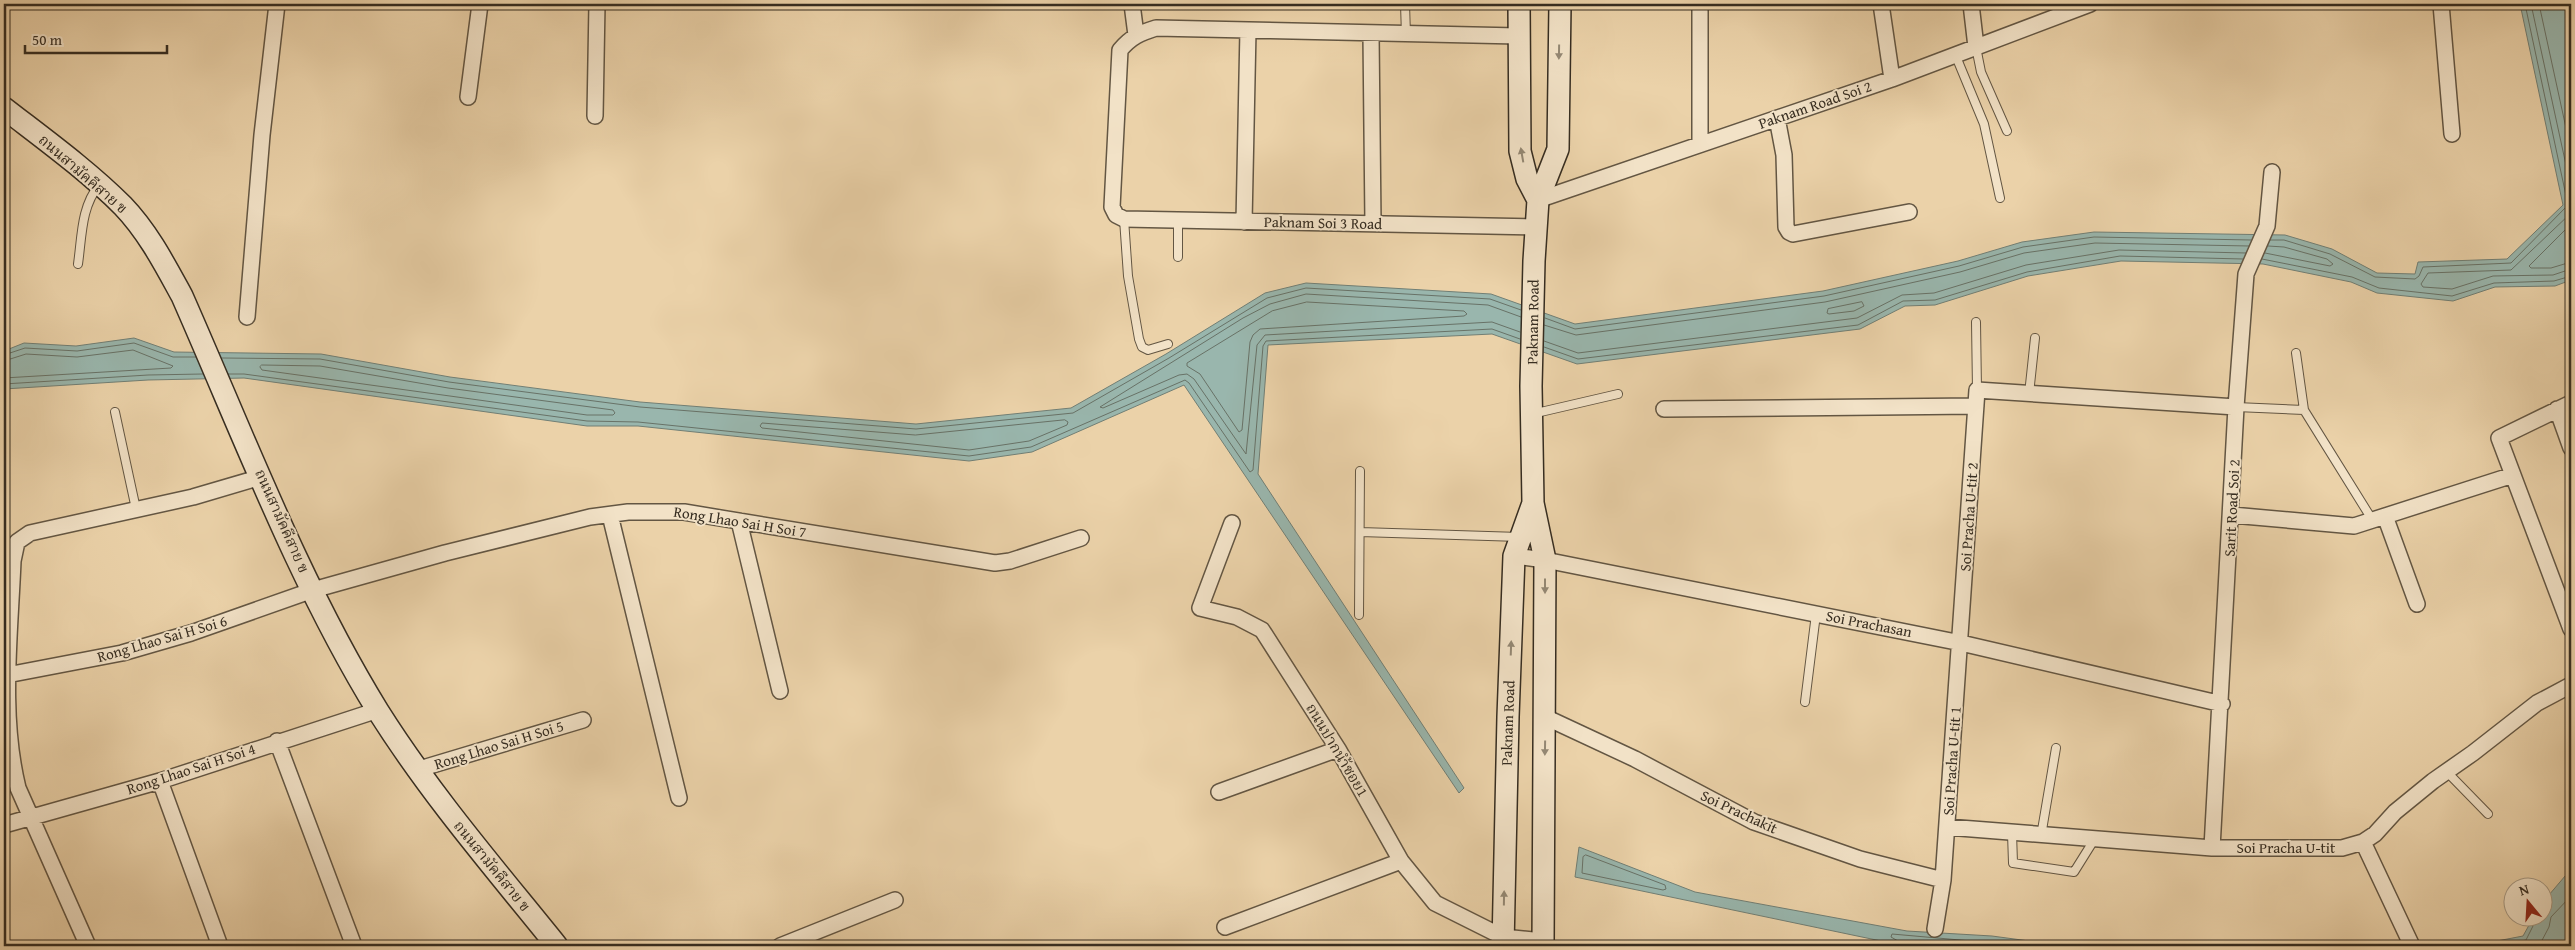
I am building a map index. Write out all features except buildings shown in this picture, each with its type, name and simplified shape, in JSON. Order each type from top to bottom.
[{"type":"street","points":[[247,317],[262,135],[277,4]]},
{"type":"street","points":[[468,97],[480,4]]},
{"type":"street","points":[[594,116],[597,4]]},
{"type":"street","points":[[1132,4],[1136,35]]},
{"type":"street","points":[[1519,4],[1520,151],[1527,179],[1538,200]]},
{"type":"street","name":"Paknam Road","points":[[1503,942],[1508,717],[1525,544],[1534,503],[1531,386],[1536,227],[1538,200],[1558,150],[1560,4]]},
{"type":"street","points":[[1881,4],[1892,79]]},
{"type":"street","points":[[1971,4],[1976,46]]},
{"type":"street","name":"Paknam Road Soi 2","points":[[1538,200],[1892,79],[2090,4]]},
{"type":"street","points":[[2441,4],[2452,134]]},
{"type":"street","points":[[1700,8],[1700,144]]},
{"type":"street","points":[[1119,215],[1120,50],[1130,38],[1136,35],[1156,28],[1518,36]]},
{"type":"street","points":[[1244,222],[1248,30]]},
{"type":"street","points":[[1371,34],[1373,224]]},
{"type":"street","name":"ถนนสามัคคีสาย ข","points":[[4,108],[124,207],[159,254],[182,296],[313,590],[378,710],[416,770],[557,946]]},
{"type":"street","points":[[1777,118],[1784,155],[1786,227],[1789,232],[1793,234],[1909,212]]},
{"type":"street","name":"Sarit Road Soi 2","points":[[2212,848],[2222,704],[2236,407],[2246,274],[2267,226],[2272,172]]},
{"type":"street","name":"Paknam Soi 3 Road","points":[[1119,215],[1178,221],[1536,227]]},
{"type":"street","points":[[1977,390],[2236,407]]},
{"type":"street","name":"Soi Pracha U-tit 2","points":[[1961,643],[1977,390]]},
{"type":"street","points":[[2571,403],[2499,438],[2571,629]]},
{"type":"street","points":[[1664,409],[1976,406]]},
{"type":"street","points":[[2557,410],[2571,448]]},
{"type":"street","points":[[2232,515],[2354,526],[2513,475]]},
{"type":"street","points":[[88,946],[31,816],[11,763],[7,727],[7,675],[13,561],[17,542],[30,533],[194,496],[261,476]]},
{"type":"street","name":"Rong Lhao Sai H Soi 7","points":[[313,590],[509,536],[610,515],[651,510],[684,512],[995,563],[1010,561],[1081,538]]},
{"type":"street","points":[[610,515],[679,798]]},
{"type":"street","points":[[2379,519],[2417,604]]},
{"type":"street","points":[[739,521],[780,691]]},
{"type":"street","name":"ถนนปากนำ้ซอย1","points":[[1232,523],[1200,608],[1237,618],[1262,630],[1338,749],[1400,861],[1435,903],[1503,942],[1543,944]]},
{"type":"street","name":"Paknam Road","points":[[1525,544],[1545,560],[1546,717],[1543,944]]},
{"type":"street","name":"Soi Prachasan","points":[[1525,544],[1545,560],[1961,643],[2222,704]]},
{"type":"street","name":"Rong Lhao Sai H Soi 6","points":[[7,675],[122,653],[191,633],[313,590]]},
{"type":"street","name":"Soi Pracha U-tit 1","points":[[1935,929],[1943,880],[1961,643]]},
{"type":"street","name":"Soi Pracha U-tit","points":[[1947,827],[2041,836],[2212,848],[2342,848],[2363,842],[2375,834],[2395,812],[2537,703],[2571,685]]},
{"type":"street","name":"Rong Lhao Sai H Soi 4","points":[[4,826],[31,816],[160,781],[276,741],[378,710]]},
{"type":"street","name":"Soi Prachakit","points":[[1546,717],[1635,759],[1754,822],[1860,859],[1943,880]]},
{"type":"street","name":"Rong Lhao Sai H Soi 5","points":[[416,770],[582,720]]},
{"type":"street","points":[[276,741],[354,946]]},
{"type":"street","points":[[1219,792],[1338,749]]},
{"type":"street","points":[[160,781],[220,946]]},
{"type":"street","points":[[2363,842],[2412,946]]},
{"type":"street","points":[[1225,927],[1400,861]]},
{"type":"street","points":[[780,946],[896,900]]},
{"type":"lane","points":[[1404,4],[1406,35]]},
{"type":"lane","points":[[1976,46],[1981,72],[2007,131]]},
{"type":"lane","points":[[1956,54],[1984,124],[2000,198]]},
{"type":"lane","points":[[78,264],[85,212],[89,197],[99,185]]},
{"type":"lane","points":[[1119,215],[1128,276],[1142,347],[1148,350],[1168,344]]},
{"type":"lane","points":[[1178,221],[1178,256]]},
{"type":"lane","points":[[1976,322],[1977,390]]},
{"type":"lane","points":[[2029,394],[2035,338]]},
{"type":"lane","points":[[2296,353],[2304,410],[2379,519]]},
{"type":"lane","points":[[1532,415],[1618,394]]},
{"type":"lane","points":[[2236,407],[2304,410]]},
{"type":"lane","points":[[115,412],[136,509]]},
{"type":"lane","points":[[1359,615],[1360,471]]},
{"type":"lane","points":[[1360,532],[1525,544]]},
{"type":"lane","points":[[1805,702],[1816,614]]},
{"type":"lane","points":[[2041,836],[2056,748]]},
{"type":"lane","points":[[2447,772],[2488,814]]},
{"type":"lane","points":[[2012,833],[2013,863],[2074,872],[2094,840]]},
{"type":"water","points":[[2520,4],[2571,4],[2571,280],[2555,286],[2495,287],[2453,301],[2377,293],[2351,282],[2263,264],[2121,261],[2028,276],[1935,305],[1905,306],[1860,329],[1577,364],[1492,334],[1268,345],[1258,474],[1464,788],[1459,793],[1184,385],[1032,452],[969,461],[638,426],[587,426],[244,378],[148,380],[4,389],[4,351],[24,343],[76,346],[134,338],[174,352],[321,354],[450,377],[640,402],[916,424],[1071,408],[1166,354],[1265,293],[1306,283],[1491,294],[1575,324],[1823,291],[1958,261],[2022,242],[2094,232],[2285,235],[2332,249],[2377,273],[2415,274],[2418,262],[2507,259],[2563,205]]},
{"type":"water","points":[[1579,847],[1695,892],[1907,931],[1992,936],[2066,946],[1905,946],[1575,877]]},
{"type":"water","points":[[2571,869],[2571,946],[2471,946],[2523,936],[2527,928],[2552,928],[2552,891]]}]
